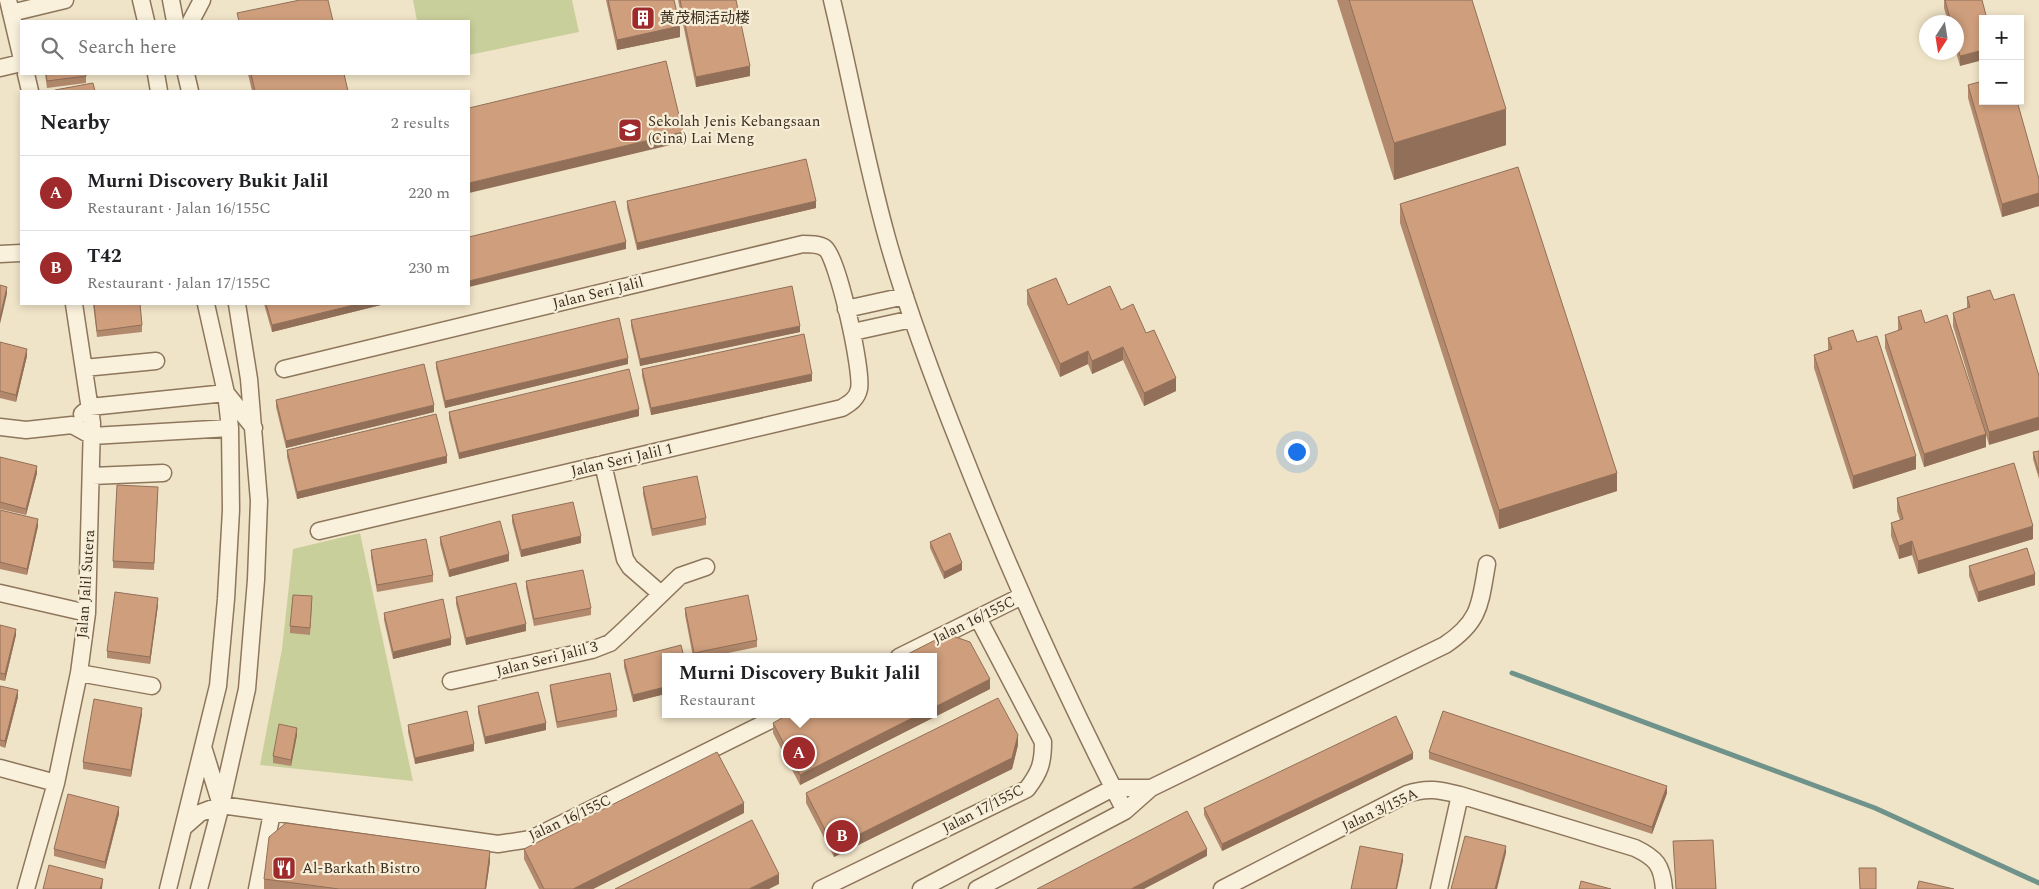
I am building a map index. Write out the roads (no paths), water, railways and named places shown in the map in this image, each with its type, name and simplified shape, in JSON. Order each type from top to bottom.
[{"type":"street","points":[[20,51],[10,7],[64,0]]},
{"type":"street","points":[[144,0],[146,20]]},
{"type":"street","points":[[171,0],[175,20]]},
{"type":"street","points":[[192,20],[202,0]]},
{"type":"street","points":[[832,0],[887,236],[912,319],[977,489],[1022,596],[1125,812]]},
{"type":"street","points":[[0,68],[20,63]]},
{"type":"street","points":[[26,75],[30,90]]},
{"type":"street","points":[[156,75],[159,90]]},
{"type":"street","points":[[186,75],[190,90]]},
{"type":"street","name":"Jalan Seri Jalil","points":[[284,369],[803,244],[824,248],[829,253],[835,264],[853,332]]},
{"type":"street","points":[[0,254],[20,253]]},
{"type":"street","points":[[846,309],[905,296]]},
{"type":"street","name":"Jalan Jalil Sutera","points":[[26,889],[56,783],[88,613],[92,436],[90,406],[74,305]]},
{"type":"street","points":[[168,889],[218,686],[226,599],[231,510],[230,428],[226,393],[206,305]]},
{"type":"street","points":[[199,889],[222,805],[247,689],[256,580],[259,501],[254,428],[249,379],[237,305]]},
{"type":"street","points":[[853,332],[912,319]]},
{"type":"street","name":"Jalan Seri Jalil 1","points":[[319,531],[842,408],[853,401],[860,389],[853,332]]},
{"type":"street","points":[[84,368],[156,361]]},
{"type":"street","points":[[230,428],[249,379]]},
{"type":"street","points":[[72,425],[90,406],[226,393]]},
{"type":"street","points":[[226,393],[254,428]]},
{"type":"street","points":[[0,427],[26,430],[72,425],[92,436],[230,428]]},
{"type":"street","points":[[603,464],[625,559],[630,567],[661,594]]},
{"type":"street","points":[[92,476],[164,473]]},
{"type":"street","points":[[977,889],[1125,812],[1151,788],[1445,645],[1460,635],[1471,622],[1479,608],[1487,564]]},
{"type":"street","name":"Jalan Seri Jalil 3","points":[[451,681],[592,650],[610,643],[680,576],[706,567]]},
{"type":"street","points":[[0,594],[88,613]]},
{"type":"street","name":"Jalan 16/155C","points":[[907,653],[1022,596]]},
{"type":"street","name":"Jalan 17/155C","points":[[822,889],[1027,789],[1038,775],[1043,760],[1043,742],[978,618]]},
{"type":"street","points":[[78,674],[152,686]]},
{"type":"street","name":"Jalan 16/155C","points":[[222,805],[498,844],[531,839],[775,718]]},
{"type":"street","points":[[204,748],[210,772],[222,805]]},
{"type":"street","points":[[0,768],[56,783]]},
{"type":"street","points":[[921,889],[1113,788],[1151,788]]},
{"type":"street","name":"Jalan 3/155A","points":[[1222,889],[1248,882],[1407,794],[1421,789],[1433,789],[1460,795],[1635,848],[1650,855],[1658,864],[1663,876],[1664,889]]},
{"type":"street","points":[[1439,889],[1460,795]]},
{"type":"street","points":[[184,827],[200,813],[222,805]]},
{"type":"street","points":[[257,889],[272,813]]},
{"type":"waterway","points":[[1512,673],[1875,808],[2039,883]]},
{"type":"place","name":"黄茂桐活动楼","points":[[643,18]]},
{"type":"place","name":"Sekolah Jenis Kebangsaan (Cina) Lai Meng","points":[[630,130]]},
{"type":"place","name":"Murni Discovery Bukit Jalil","points":[[799,753]]},
{"type":"place","name":"T42","points":[[842,836]]},
{"type":"place","name":"Al-Barkath Bistro","points":[[284,868]]}]
